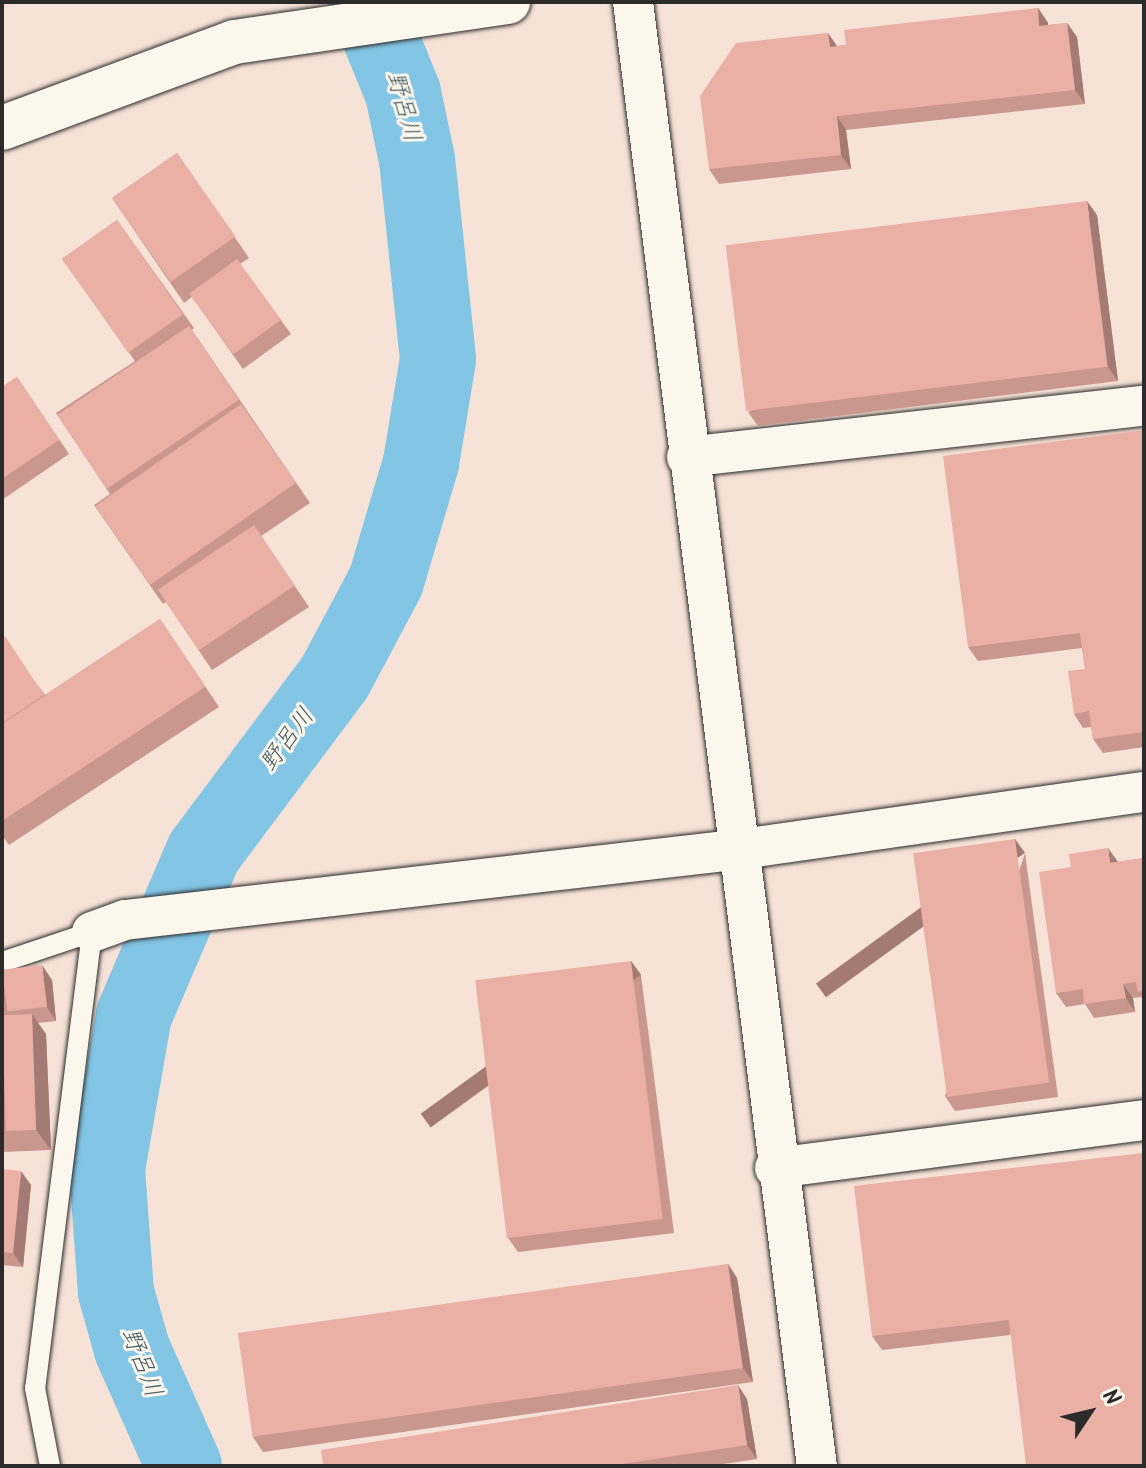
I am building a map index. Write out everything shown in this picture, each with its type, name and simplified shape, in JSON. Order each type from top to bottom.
[{"type":"street","points":[[3,126],[234,42],[508,2]]},
{"type":"street","points":[[633,2],[735,850],[817,1466]]},
{"type":"street","points":[[687,457],[1144,406]]},
{"type":"street","points":[[109,926],[393,888],[735,850],[1144,792]]},
{"type":"street","points":[[775,1168],[1144,1120]]},
{"type":"lane","points":[[4,956],[109,926],[35,1388],[50,1466]]},
{"type":"building","points":[[1038,8],[1039,26],[1067,23],[1075,90],[837,116],[841,155],[709,169],[700,96],[736,43],[828,33],[830,47],[846,45],[844,30]]},
{"type":"building","points":[[177,153],[236,237],[171,282],[112,198]]},
{"type":"building","points":[[1087,201],[1107,367],[746,411],[726,245]]},
{"type":"building","points":[[117,220],[183,314],[128,353],[62,258]]},
{"type":"building","points":[[237,259],[281,320],[233,354],[189,294]]},
{"type":"building","points":[[189,326],[239,400],[107,489],[57,415]]},
{"type":"building","points":[[17,377],[59,440],[2,479],[2,387]]},
{"type":"building","points":[[241,404],[296,483],[150,585],[95,506]]},
{"type":"building","points":[[1144,430],[1144,732],[1093,739],[1089,711],[1074,714],[1068,671],[1085,669],[1080,633],[968,647],[943,456]]},
{"type":"building","points":[[254,525],[295,586],[199,650],[158,590]]},
{"type":"building","points":[[160,619],[205,687],[2,821],[2,724]]},
{"type":"building","points":[[5,636],[44,695],[2,723],[2,638]]},
{"type":"building","points":[[1015,839],[1049,1083],[947,1097],[913,853]]},
{"type":"building","points":[[1108,848],[1110,863],[1144,858],[1144,990],[1138,992],[1136,982],[1123,984],[1126,998],[1084,1004],[1083,989],[1056,993],[1039,872],[1071,867],[1069,854]]},
{"type":"building","points":[[631,961],[663,1219],[507,1238],[475,980]]},
{"type":"building","points":[[42,965],[47,1007],[7,1012],[2,970]]},
{"type":"building","points":[[32,1014],[36,1130],[6,1131],[2,1015]]},
{"type":"building","points":[[1143,1153],[1144,1466],[1026,1466],[1009,1320],[872,1336],[854,1186]]},
{"type":"building","points":[[2,1169],[21,1171],[13,1253],[2,1252]]},
{"type":"building","points":[[728,1264],[743,1368],[252,1437],[238,1333]]},
{"type":"building","points":[[738,1385],[747,1445],[609,1466],[323,1466],[321,1450]]},
{"type":"waterway","name":"野呂川","points":[[184,1466],[132,1349],[116,1292],[107,1169],[134,1015],[204,852],[335,677],[386,581],[421,463],[438,359],[417,160],[403,93],[366,2]]}]
